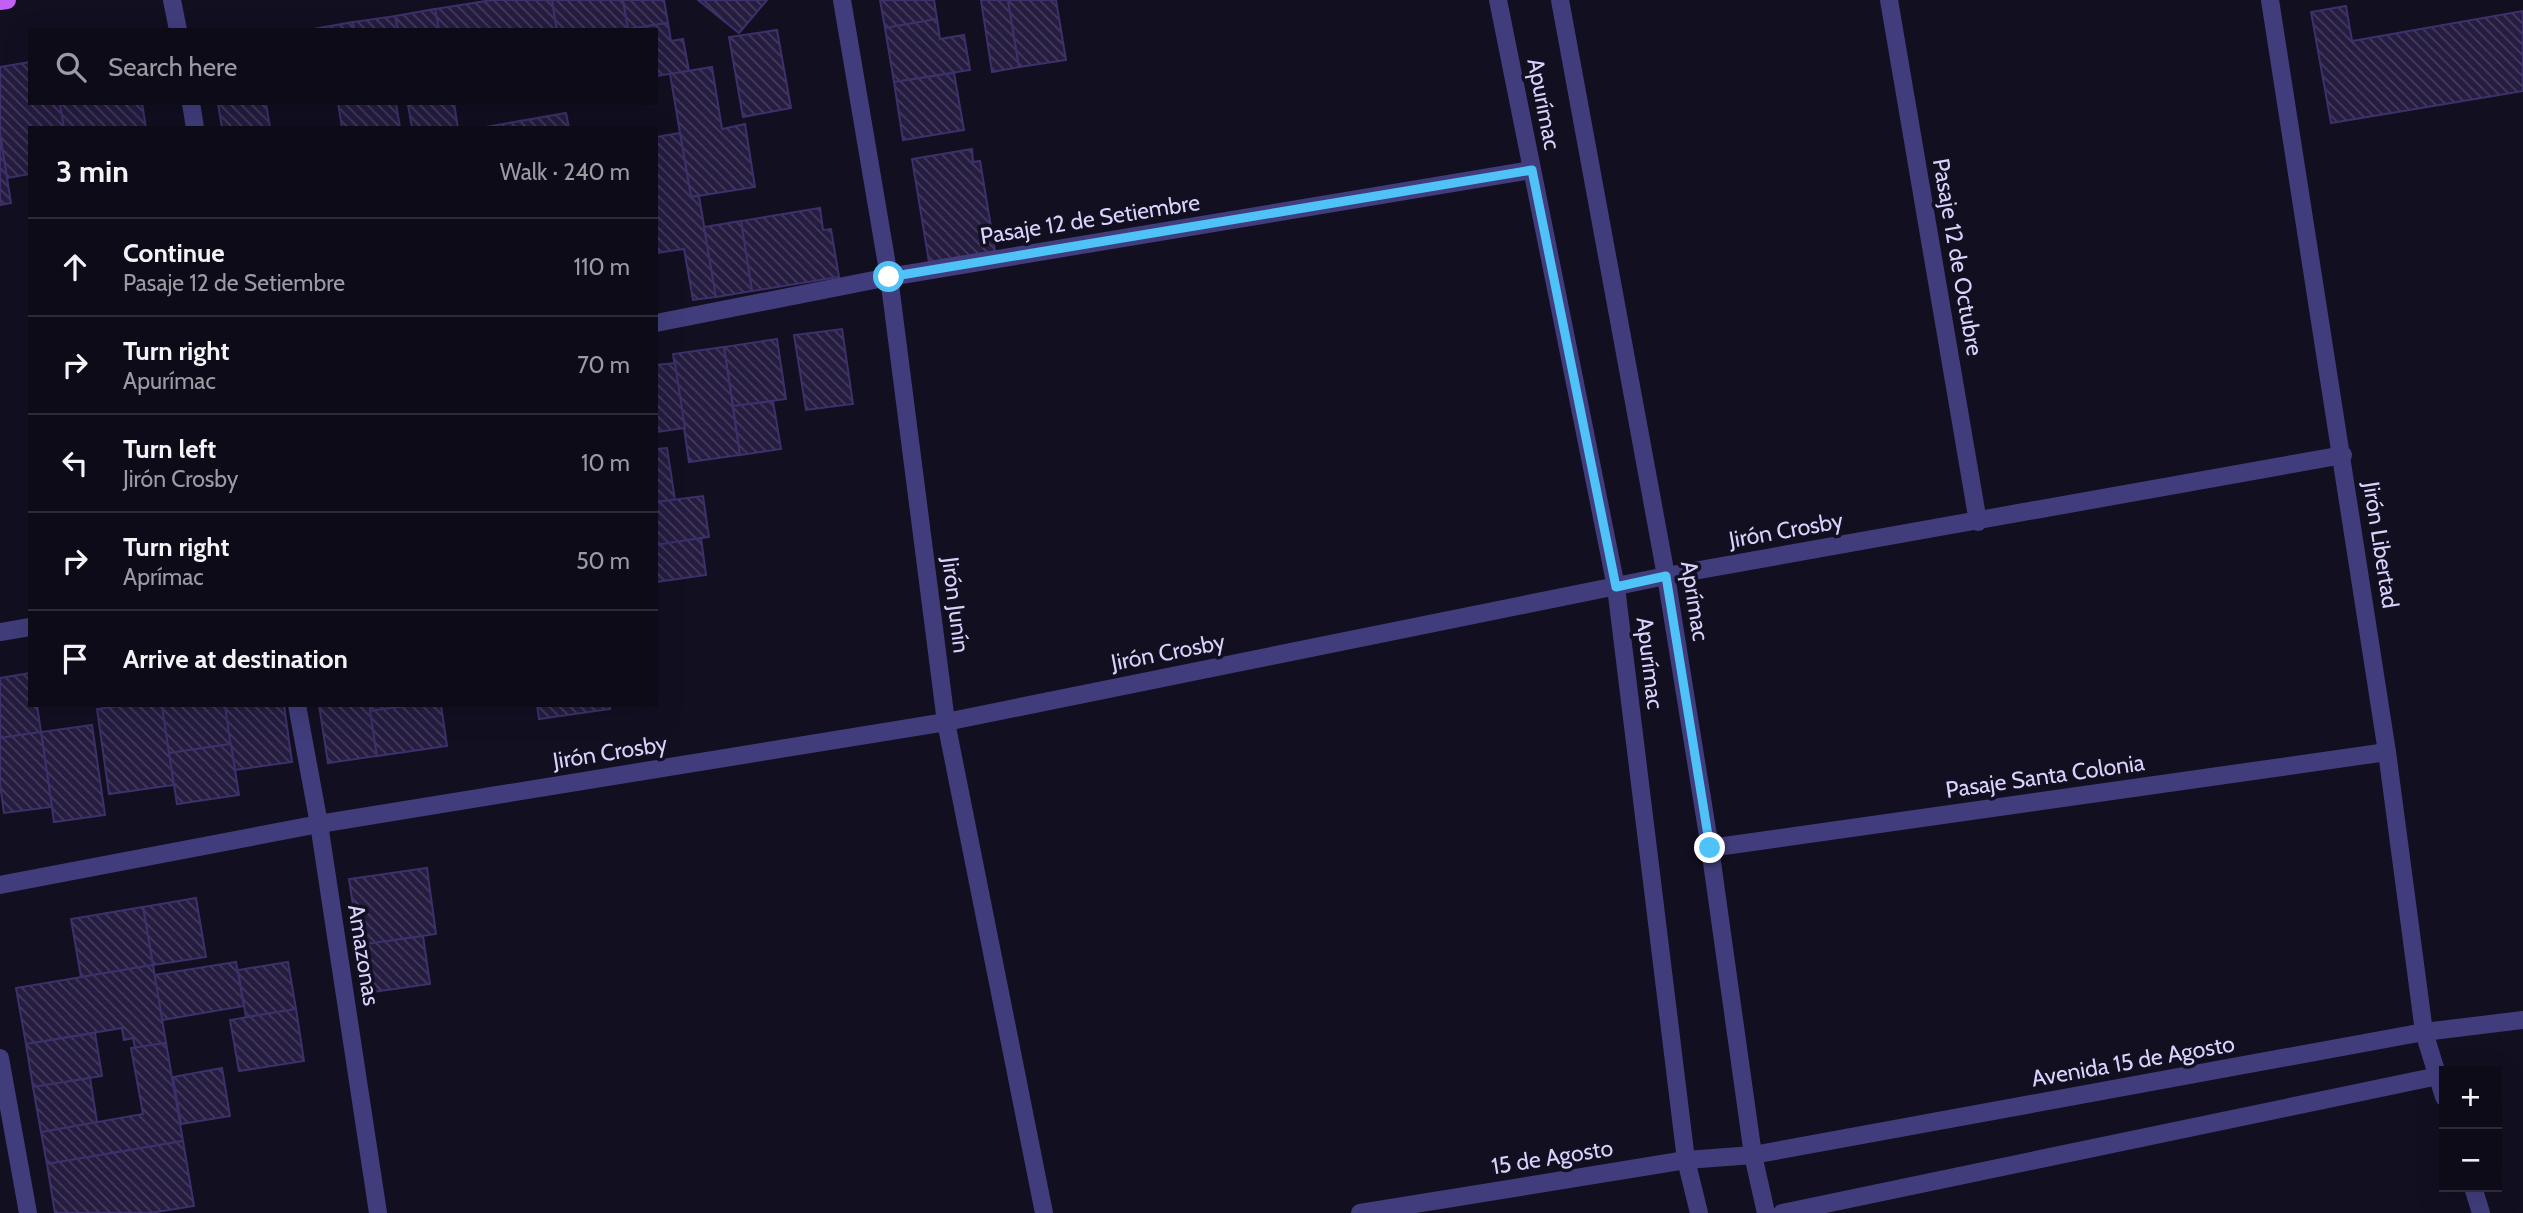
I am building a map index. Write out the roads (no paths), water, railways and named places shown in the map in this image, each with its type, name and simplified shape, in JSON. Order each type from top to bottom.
[{"type":"main road","points":[[0,1],[7,0]]},
{"type":"street","points":[[172,0],[178,28]]},
{"type":"street","name":"Jirón Junín","points":[[842,0],[889,277],[946,722],[1044,1213]]},
{"type":"street","name":"Apurímac","points":[[1498,0],[1616,587],[1686,1160],[1699,1213]]},
{"type":"street","name":"Aprímac","points":[[1560,0],[1666,576],[1710,848],[1753,1155],[1766,1213]]},
{"type":"street","name":"Pasaje 12 de Octubre","points":[[1889,0],[1978,522]]},
{"type":"street","name":"Jirón Libertad","points":[[2276,1],[2387,751],[2424,1032],[2439,1080]]},
{"type":"street","points":[[191,105],[195,126]]},
{"type":"street","name":"Pasaje 12 de Setiembre","points":[[658,323],[889,277],[1532,170]]},
{"type":"street","name":"Jirón Crosby","points":[[0,885],[318,824],[946,722],[1666,576],[1978,522],[2343,454]]},
{"type":"street","points":[[0,632],[28,627]]},
{"type":"street","name":"Amazonas","points":[[297,707],[378,1213]]},
{"type":"street","name":"Pasaje Santa Colonia","points":[[1710,848],[2387,751]]},
{"type":"street","name":"Avenida 15 de Agosto","points":[[1753,1155],[2424,1032],[2523,1020]]},
{"type":"street","points":[[0,1058],[28,1213]]},
{"type":"street","points":[[1782,1213],[2438,1076]]},
{"type":"street","name":"15 de Agosto","points":[[1360,1213],[1686,1160],[1753,1155]]},
{"type":"street","points":[[2475,1192],[2481,1213]]}]
